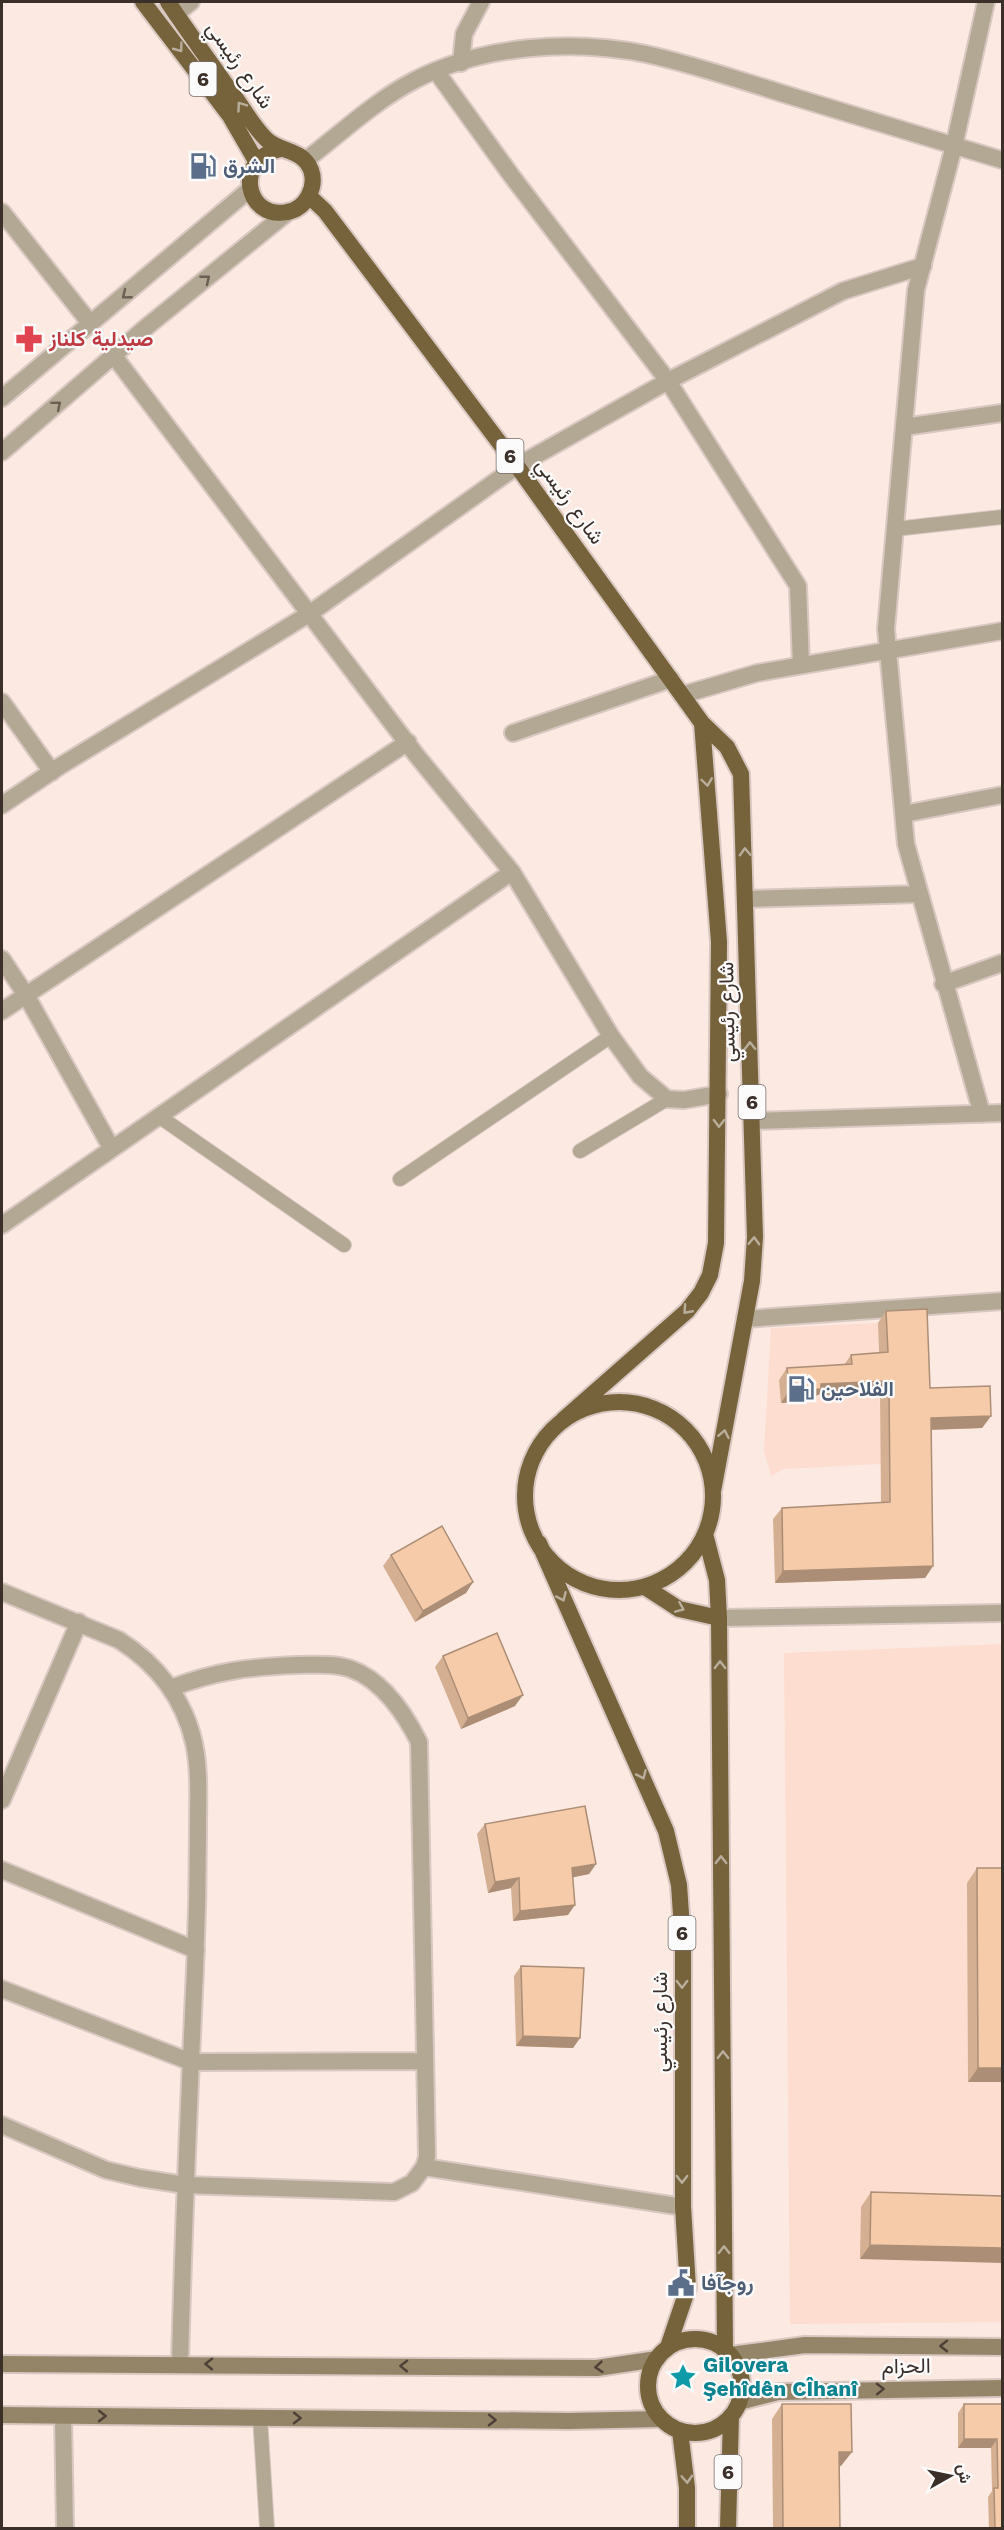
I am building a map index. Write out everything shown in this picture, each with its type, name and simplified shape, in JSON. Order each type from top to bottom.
[{"type":"highway","name":"شارع رئيسي","points":[[143,2],[230,116],[256,161]]},
{"type":"highway","name":"شارع رئيسي","points":[[172,8],[259,130],[280,148],[291,150],[306,160]]},
{"type":"highway","points":[[280,148],[262,155],[251,170],[250,189],[254,198],[269,210],[288,212],[297,209],[309,196],[313,177],[306,160]]},
{"type":"highway","name":"شارع رئيسي","points":[[309,196],[326,211],[518,466],[702,723],[727,747],[741,774],[747,899],[755,1238],[752,1281],[713,1491],[712,1508],[705,1534],[681,1567],[645,1587],[611,1589],[578,1580],[556,1565],[538,1543]]},
{"type":"highway","name":"شارع رئيسي","points":[[661,2419],[652,2405],[648,2390],[650,2373],[662,2353],[688,2288],[682,2207],[680,1896],[673,1857],[653,1800],[528,1518],[528,1477],[541,1446],[563,1420],[598,1387],[667,1331],[701,1293],[710,1275],[717,1243],[719,942],[710,798],[702,723]]},
{"type":"highway","name":"شارع رئيسي","points":[[563,1420],[600,1404],[627,1402],[653,1408],[676,1422],[695,1441],[708,1465],[713,1491]]},
{"type":"highway","name":"شارع رئيسي","points":[[705,1534],[717,1580],[719,1618],[728,2353],[741,2378],[735,2409],[728,2529]]},
{"type":"highway","points":[[645,1587],[679,1609],[719,1618]]},
{"type":"highway","points":[[662,2353],[682,2341],[697,2339],[712,2342],[728,2353]]},
{"type":"highway","points":[[661,2419],[680,2431],[708,2431],[720,2426],[735,2409]]},
{"type":"highway","name":"6","points":[[680,2431],[687,2488],[687,2529]]},
{"type":"main road","points":[[728,2353],[805,2345],[1002,2347]]},
{"type":"main road","points":[[2,2364],[597,2368],[662,2353]]},
{"type":"main road","name":"الحزام","points":[[735,2409],[778,2392],[1002,2388]]},
{"type":"main road","points":[[2,2415],[569,2421],[661,2419]]},
{"type":"street","points":[[172,8],[191,2]]},
{"type":"street","points":[[461,63],[464,34],[481,2]]},
{"type":"street","points":[[982,1114],[943,984],[906,844],[886,629],[916,290],[954,146],[986,2]]},
{"type":"street","points":[[306,160],[396,91],[436,71],[487,56],[547,47],[591,47],[645,54],[1002,160]]},
{"type":"street","points":[[436,71],[511,175],[668,381],[798,586],[801,665]]},
{"type":"street","points":[[2,398],[250,189]]},
{"type":"street","points":[[2,212],[90,323]]},
{"type":"street","points":[[2,452],[288,212]]},
{"type":"street","points":[[2,805],[309,614],[518,466],[668,381],[843,291],[922,266]]},
{"type":"street","points":[[114,356],[309,614],[512,872],[610,1036],[640,1076],[667,1099],[684,1100],[719,1095]]},
{"type":"street","points":[[904,427],[1002,412]]},
{"type":"street","points":[[682,695],[757,673],[1002,631]]},
{"type":"street","points":[[513,734],[671,679]]},
{"type":"street","points":[[2,702],[52,772]]},
{"type":"street","points":[[2,1011],[408,742]]},
{"type":"street","points":[[904,814],[1002,795]]},
{"type":"street","points":[[2,1226],[512,872]]},
{"type":"street","points":[[747,899],[920,894]]},
{"type":"street","points":[[2,959],[26,995],[112,1149]]},
{"type":"street","points":[[943,984],[1002,963]]},
{"type":"street","points":[[752,1121],[1002,1113]]},
{"type":"street","points":[[745,1319],[1002,1301]]},
{"type":"street","points":[[2,1592],[119,1640],[148,1661],[171,1689],[188,1724],[197,1762],[196,1950],[184,2185],[180,2364]]},
{"type":"street","points":[[719,1618],[1002,1613]]},
{"type":"street","points":[[2,1800],[79,1622]]},
{"type":"street","points":[[2,2125],[106,2170],[184,2185],[394,2192],[412,2183],[424,2167],[427,2147],[423,2061],[419,1742],[403,1714],[381,1689],[351,1669],[325,1664],[242,1667],[171,1689]]},
{"type":"street","points":[[2,1870],[196,1950]]},
{"type":"street","points":[[2,1989],[191,2062],[423,2061]]},
{"type":"street","points":[[424,2167],[682,2207]]},
{"type":"street","points":[[63,2416],[65,2529]]},
{"type":"lane","points":[[895,529],[1002,517]]},
{"type":"lane","points":[[400,1179],[610,1036]]},
{"type":"lane","points":[[580,1152],[667,1099]]},
{"type":"lane","points":[[160,1117],[344,1245]]},
{"type":"lane","points":[[260,2417],[267,2529]]},
{"type":"shaded area","points":[[878,1323],[881,1464],[784,1469],[771,1476],[764,1451],[771,1328]]},
{"type":"shaded area","points":[[1002,1644],[1002,2322],[790,2324],[784,1653]]},
{"type":"building","points":[[927,1309],[930,1388],[990,1386],[991,1416],[931,1418],[933,1566],[783,1571],[782,1508],[890,1502],[889,1381],[821,1384],[821,1389],[789,1391],[787,1368],[852,1364],[851,1355],[888,1352],[886,1311]]},
{"type":"building","points":[[442,1526],[473,1582],[423,1611],[391,1555]]},
{"type":"building","points":[[497,1633],[523,1695],[468,1718],[443,1656]]},
{"type":"building","points":[[585,1806],[596,1864],[572,1868],[575,1905],[520,1911],[519,1878],[495,1882],[485,1824]]},
{"type":"building","points":[[977,1868],[1002,1868],[1002,2068],[978,2068]]},
{"type":"building","points":[[521,1966],[584,1968],[580,2038],[523,2036]]},
{"type":"building","points":[[871,2192],[1002,2196],[1002,2248],[870,2245]]},
{"type":"building","points":[[782,2404],[851,2404],[852,2452],[839,2452],[840,2529],[783,2529]]},
{"type":"building","points":[[964,2404],[1002,2404],[1002,2529],[995,2529],[994,2488],[998,2488],[997,2439],[964,2439]]},
{"type":"place","name":"الشرق","points":[[203,166]]},
{"type":"place","name":"صيدلية كلناز","points":[[29,339]]},
{"type":"place","name":"الفلاحين","points":[[801,1389]]},
{"type":"place","name":"روجآفا","points":[[681,2283]]},
{"type":"place","name":"Gilovera Şehîdên CÎhanî","points":[[683,2377]]}]
